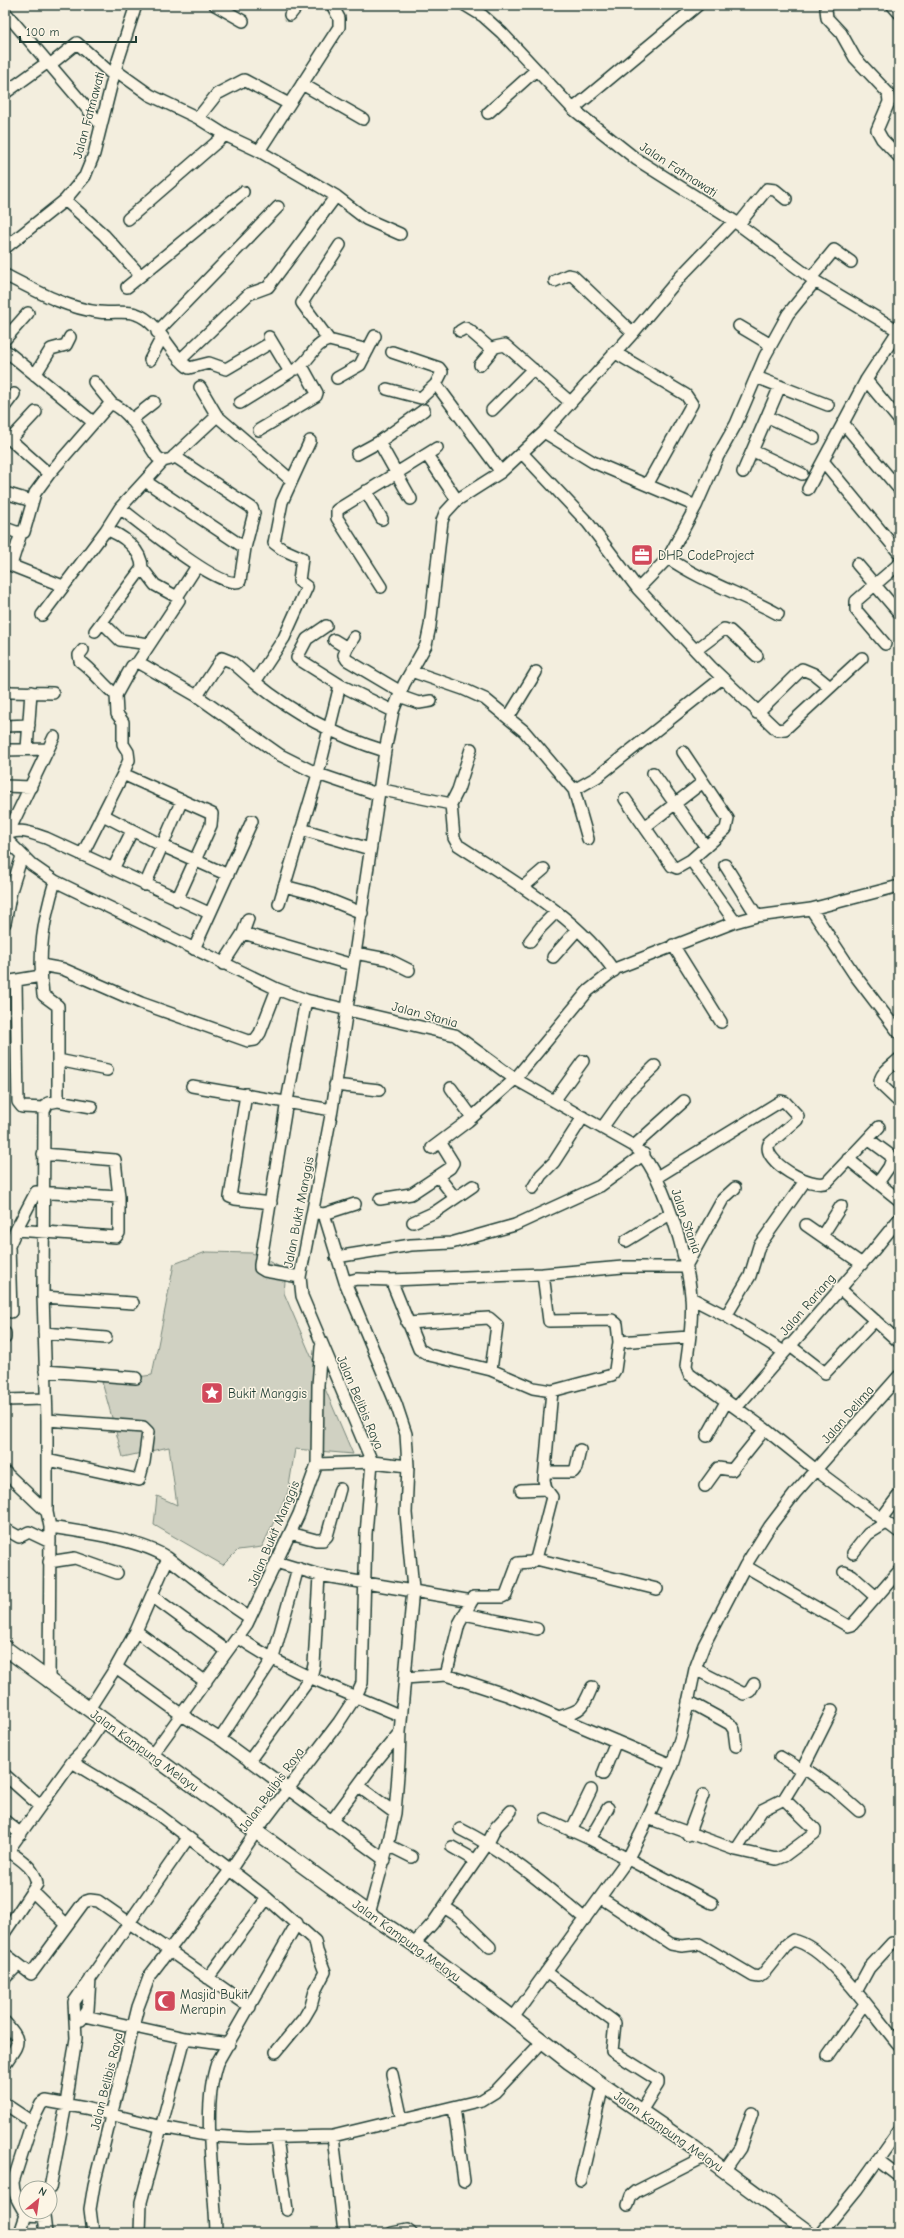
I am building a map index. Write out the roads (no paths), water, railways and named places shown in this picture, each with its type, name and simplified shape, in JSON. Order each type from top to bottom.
[{"type":"main road","name":"Jalan Kampung Melayu","points":[[5,1648],[49,1682],[89,1709],[257,1830],[370,1914],[414,1944],[569,2062],[706,2156],[724,2171],[809,2233]]},
{"type":"street","name":"Jalan Fatmawati","points":[[5,248],[64,200],[85,176],[94,154],[114,73],[136,5]]},
{"type":"street","points":[[215,5],[243,21]]},
{"type":"street","points":[[290,15],[298,5]]},
{"type":"street","points":[[259,152],[339,27],[339,18],[332,5]]},
{"type":"street","name":"Jalan Fatmawati","points":[[465,5],[482,16],[502,33],[573,109],[636,159],[736,222],[813,279],[898,331]]},
{"type":"street","points":[[573,109],[698,5]]},
{"type":"street","points":[[828,5],[826,9],[827,18],[841,33],[855,58],[888,93],[889,102],[878,130],[882,139],[897,152]]},
{"type":"street","points":[[892,5],[899,13]]},
{"type":"street","points":[[5,12],[101,125]]},
{"type":"street","points":[[5,93],[77,43],[114,73],[150,95],[198,118],[225,135],[259,152],[336,196],[366,219],[400,234]]},
{"type":"street","points":[[488,113],[536,70]]},
{"type":"street","points":[[198,118],[217,94],[244,80],[289,104]]},
{"type":"street","points":[[302,84],[363,119]]},
{"type":"street","points":[[128,218],[225,135]]},
{"type":"street","name":"Jalan Bukit Manggis","points":[[152,1755],[206,1682],[250,1618],[290,1533],[316,1464],[318,1384],[321,1345],[302,1296],[300,1278],[319,1213],[335,1085],[362,913],[377,792],[393,711],[411,671],[426,645],[430,626],[442,521],[445,513],[457,500],[501,472],[544,432],[614,352],[633,333],[680,277],[767,189],[775,190],[786,199]]},
{"type":"street","points":[[127,287],[243,192]]},
{"type":"street","points":[[180,360],[249,294],[268,287],[336,196]]},
{"type":"street","points":[[64,200],[104,235],[140,275]]},
{"type":"street","points":[[150,360],[160,334],[278,207]]},
{"type":"street","points":[[329,340],[302,303],[340,245]]},
{"type":"street","points":[[638,589],[668,558],[696,506],[718,456],[736,424],[771,345],[788,314],[834,250],[851,262]]},
{"type":"street","points":[[5,275],[53,299],[76,307],[99,312],[136,313],[144,318],[160,334],[180,360],[189,368],[209,363],[226,369],[270,339],[290,372]]},
{"type":"street","points":[[555,281],[568,275],[573,276],[633,333]]},
{"type":"street","points":[[5,339],[28,312]]},
{"type":"street","points":[[739,326],[771,345]]},
{"type":"street","points":[[460,331],[465,328],[469,330],[492,350]]},
{"type":"street","points":[[808,489],[866,380],[898,331]]},
{"type":"street","points":[[337,378],[360,364],[375,336]]},
{"type":"street","points":[[35,375],[51,349],[66,345],[70,337]]},
{"type":"street","points":[[240,403],[302,366],[321,343],[329,340],[368,350]]},
{"type":"street","points":[[480,365],[498,345],[506,345],[570,402]]},
{"type":"street","points":[[5,350],[93,422]]},
{"type":"street","points":[[387,389],[421,398],[436,384],[440,376],[440,369],[392,352]]},
{"type":"street","points":[[614,352],[686,395],[692,404],[647,486]]},
{"type":"street","points":[[259,430],[317,394],[302,366]]},
{"type":"street","points":[[492,410],[533,369]]},
{"type":"street","points":[[756,377],[828,405]]},
{"type":"street","points":[[866,380],[899,420]]},
{"type":"street","points":[[94,382],[112,404],[120,408],[131,420],[158,457],[163,461]]},
{"type":"street","points":[[436,384],[501,472]]},
{"type":"street","points":[[743,472],[768,417],[780,386]]},
{"type":"street","points":[[200,387],[217,416],[291,480]]},
{"type":"street","points":[[5,406],[14,394]]},
{"type":"street","points":[[131,420],[154,402]]},
{"type":"street","points":[[63,586],[8,564],[21,533],[26,530],[35,493],[93,422],[107,407],[112,404]]},
{"type":"street","points":[[357,454],[379,442],[424,410]]},
{"type":"street","points":[[36,412],[8,437],[49,474]]},
{"type":"street","points":[[42,615],[106,530],[120,508],[163,461],[167,461],[174,456],[217,416]]},
{"type":"street","points":[[768,417],[814,438]]},
{"type":"street","points":[[843,423],[899,489]]},
{"type":"street","points":[[544,432],[593,462],[696,506]]},
{"type":"street","points":[[255,682],[284,638],[307,587],[299,581],[302,558],[282,549],[274,543],[282,502],[310,441]]},
{"type":"street","points":[[379,442],[411,499]]},
{"type":"street","points":[[381,587],[336,514],[340,508],[366,491],[427,456],[437,448]]},
{"type":"street","points":[[753,451],[802,474]]},
{"type":"street","points":[[522,453],[588,523],[638,589],[722,678],[774,728],[783,730],[862,658]]},
{"type":"street","points":[[120,508],[197,566],[236,584],[240,581],[245,548],[254,513],[252,508],[174,456]]},
{"type":"street","points":[[427,456],[457,500]]},
{"type":"street","points":[[823,461],[898,549]]},
{"type":"street","points":[[145,481],[245,548]]},
{"type":"street","points":[[366,491],[382,519]]},
{"type":"street","points":[[5,493],[32,501]]},
{"type":"street","points":[[5,528],[21,533]]},
{"type":"street","points":[[106,530],[127,542],[139,554],[142,568],[155,585],[177,597]]},
{"type":"street","points":[[668,558],[687,571],[728,591],[741,594],[778,614]]},
{"type":"street","points":[[857,564],[876,584],[899,613]]},
{"type":"street","points":[[885,644],[856,610],[855,605],[856,601],[899,564]]},
{"type":"street","points":[[82,855],[123,774],[129,755],[122,744],[124,728],[123,722],[116,714],[116,695],[132,666],[138,662],[176,605],[179,600],[177,597],[197,566]]},
{"type":"street","points":[[95,631],[142,568]]},
{"type":"street","points":[[102,622],[120,640],[149,644]]},
{"type":"street","points":[[326,626],[307,639],[297,658],[340,685],[393,711]]},
{"type":"street","points":[[696,650],[724,629],[730,632],[757,656]]},
{"type":"street","points":[[354,638],[344,655],[347,660],[400,694],[419,703],[431,701]]},
{"type":"street","points":[[334,640],[347,648]]},
{"type":"street","points":[[83,650],[80,655],[80,661],[95,672],[107,688],[116,695]]},
{"type":"street","points":[[197,696],[222,658],[232,662],[255,682],[294,711],[330,731],[385,751]]},
{"type":"street","points":[[138,662],[197,696],[280,755],[318,774],[377,792],[451,804]]},
{"type":"street","points":[[758,713],[802,669],[814,674],[830,687]]},
{"type":"street","points":[[411,671],[479,695],[524,731],[574,790],[588,839]]},
{"type":"street","points":[[508,718],[536,672]]},
{"type":"street","points":[[574,790],[597,777],[722,678]]},
{"type":"street","points":[[279,904],[330,731],[340,685]]},
{"type":"street","points":[[9,692],[53,693]]},
{"type":"street","points":[[27,749],[31,692]]},
{"type":"street","points":[[6,726],[29,725]]},
{"type":"street","points":[[6,836],[54,737]]},
{"type":"street","points":[[5,750],[48,749]]},
{"type":"street","points":[[471,749],[458,790],[451,804],[454,838],[458,845],[523,887],[577,930],[602,953],[614,970]]},
{"type":"street","points":[[625,798],[674,868],[691,860],[726,829],[729,823],[683,752]]},
{"type":"street","points":[[653,773],[706,846]]},
{"type":"street","points":[[123,774],[209,811],[213,817],[177,900]]},
{"type":"street","points":[[645,827],[703,782]]},
{"type":"street","points":[[5,786],[30,787]]},
{"type":"street","points":[[145,885],[182,800]]},
{"type":"street","points":[[103,815],[163,846],[228,875]]},
{"type":"street","points":[[194,949],[208,913],[228,875],[252,822]]},
{"type":"street","points":[[301,829],[370,849]]},
{"type":"street","points":[[6,836],[23,831],[46,838],[177,900],[208,913]]},
{"type":"street","points":[[113,869],[132,831]]},
{"type":"street","name":"Jalan Stania","points":[[6,836],[22,856],[55,881],[277,989],[306,1000],[455,1035],[515,1079],[634,1146],[644,1154],[657,1177],[687,1265],[691,1298],[686,1366],[689,1374],[765,1429],[816,1470],[899,1532]]},
{"type":"street","points":[[5,924],[11,891],[22,856]]},
{"type":"street","points":[[691,860],[735,922]]},
{"type":"street","points":[[726,865],[757,916]]},
{"type":"street","points":[[523,887],[544,869]]},
{"type":"street","points":[[55,881],[44,921],[40,951],[43,995],[58,1006],[58,1101]]},
{"type":"street","points":[[284,886],[314,894],[362,913]]},
{"type":"street","points":[[380,1199],[410,1194],[450,1168],[453,1163],[436,1145],[472,1117],[515,1079],[588,991],[614,970],[673,945],[735,922],[757,916],[811,909],[899,886]]},
{"type":"street","points":[[811,909],[854,974],[899,1033]]},
{"type":"street","points":[[530,941],[540,927],[555,913]]},
{"type":"street","points":[[223,964],[243,933],[248,919]]},
{"type":"street","points":[[553,957],[577,930]]},
{"type":"street","points":[[243,933],[353,965]]},
{"type":"street","points":[[673,945],[721,1022]]},
{"type":"street","points":[[355,953],[387,959],[409,970]]},
{"type":"street","points":[[45,1108],[22,1107],[18,1102],[10,981],[41,971],[63,969],[141,1004],[248,1041],[255,1040],[260,1034],[277,989]]},
{"type":"street","points":[[300,1278],[265,1271],[260,1268],[287,1101],[306,1000]]},
{"type":"street","points":[[899,1059],[882,1075],[880,1080],[880,1084],[899,1102]]},
{"type":"street","points":[[58,1060],[107,1070]]},
{"type":"street","points":[[554,1101],[583,1061]]},
{"type":"street","points":[[602,1128],[627,1093],[655,1066]]},
{"type":"street","points":[[335,1085],[379,1090]]},
{"type":"street","points":[[192,1086],[287,1101],[332,1110]]},
{"type":"street","points":[[451,1088],[472,1117]]},
{"type":"street","points":[[246,1094],[230,1197],[235,1199],[271,1203]]},
{"type":"street","points":[[49,1682],[50,1527],[47,1512],[47,1420],[42,1233],[45,1108],[48,1103],[58,1101],[92,1107]]},
{"type":"street","points":[[634,1146],[684,1101]]},
{"type":"street","points":[[657,1177],[781,1101],[785,1102],[798,1116],[798,1120],[769,1144],[767,1149],[768,1154],[778,1164],[805,1181],[822,1185],[827,1182],[879,1127]]},
{"type":"street","points":[[533,1188],[554,1162],[583,1117]]},
{"type":"street","points":[[868,1139],[890,1155],[892,1159],[889,1167],[878,1183]]},
{"type":"street","points":[[16,1230],[116,1237],[119,1233],[117,1162],[115,1160],[43,1154]]},
{"type":"street","points":[[336,1257],[411,1245],[451,1243],[515,1225],[600,1186],[644,1154]]},
{"type":"street","points":[[848,1159],[899,1200]]},
{"type":"street","points":[[438,1176],[455,1198]]},
{"type":"street","points":[[726,1316],[750,1276],[759,1246],[805,1181]]},
{"type":"street","points":[[413,1222],[435,1212],[473,1186]]},
{"type":"street","points":[[345,1282],[357,1279],[391,1280],[543,1274],[623,1266],[687,1265],[723,1199],[735,1188]]},
{"type":"street","points":[[11,1312],[7,1246],[33,1194],[36,1192],[119,1197]]},
{"type":"street","points":[[355,1204],[319,1213],[345,1282],[404,1426],[408,1466],[406,1513],[413,1589],[401,1716],[400,1762],[395,1813],[385,1860],[370,1914]]},
{"type":"street","points":[[822,1236],[841,1206]]},
{"type":"street","points":[[626,1241],[670,1214]]},
{"type":"street","name":"Jalan Rariang","points":[[707,1436],[731,1405],[786,1349],[862,1264],[899,1219]]},
{"type":"street","points":[[806,1225],[862,1264]]},
{"type":"street","points":[[391,1280],[407,1323],[419,1349],[430,1355],[491,1370],[533,1388],[552,1391],[612,1375],[615,1370],[619,1342],[616,1324],[612,1320],[549,1321],[543,1274]]},
{"type":"street","points":[[839,1288],[899,1342]]},
{"type":"street","points":[[43,1297],[133,1303]]},
{"type":"street","points":[[691,1298],[786,1349],[825,1373],[875,1320]]},
{"type":"street","points":[[407,1323],[489,1318],[494,1320],[497,1325],[491,1370]]},
{"type":"street","points":[[5,1333],[5,1338]]},
{"type":"street","points":[[44,1333],[106,1338]]},
{"type":"street","points":[[619,1342],[689,1337]]},
{"type":"street","name":"Jalan Belibis Raya","points":[[93,2233],[91,2203],[142,1992],[150,1975],[231,1869],[257,1830],[356,1696],[363,1679],[366,1534],[372,1462],[321,1345]]},
{"type":"street","points":[[45,1371],[136,1378]]},
{"type":"street","name":"Jalan Delima","points":[[513,2018],[627,1860],[672,1765],[695,1669],[704,1645],[745,1566],[770,1526],[816,1470],[899,1376]]},
{"type":"street","points":[[536,1559],[552,1497],[544,1484],[552,1391]]},
{"type":"street","points":[[5,1400],[46,1398]]},
{"type":"street","points":[[47,1420],[143,1427],[148,1432],[144,1462],[139,1480],[47,1460]]},
{"type":"street","points":[[705,1486],[718,1468],[732,1470],[765,1429]]},
{"type":"street","points":[[545,1472],[573,1472],[580,1450]]},
{"type":"street","points":[[316,1464],[372,1462],[408,1466]]},
{"type":"street","points":[[5,1472],[47,1512]]},
{"type":"street","points":[[290,1533],[316,1540],[323,1540],[327,1536],[340,1489]]},
{"type":"street","points":[[521,1490],[546,1489]]},
{"type":"street","points":[[853,1553],[868,1534],[884,1521],[899,1495]]},
{"type":"street","points":[[50,1527],[98,1535],[154,1550],[168,1558],[214,1594],[250,1618]]},
{"type":"street","points":[[5,1530],[19,1537],[30,1532],[50,1542]]},
{"type":"street","points":[[49,1562],[75,1558],[117,1573]]},
{"type":"street","points":[[89,1709],[116,1667],[136,1630],[168,1558]]},
{"type":"street","points":[[446,1675],[454,1640],[464,1614],[474,1596],[502,1597],[506,1595],[518,1563],[531,1562],[536,1559],[657,1588]]},
{"type":"street","points":[[276,1562],[319,1575],[413,1589],[472,1600]]},
{"type":"street","points":[[745,1566],[848,1626],[852,1625],[899,1571]]},
{"type":"street","points":[[220,1739],[273,1658],[298,1568]]},
{"type":"street","points":[[844,1572],[851,1575],[876,1597]]},
{"type":"street","points":[[249,1761],[311,1677],[314,1665],[319,1575]]},
{"type":"street","points":[[152,1596],[227,1651]]},
{"type":"street","points":[[464,1614],[536,1629]]},
{"type":"street","points":[[136,1630],[206,1682]]},
{"type":"street","points":[[238,1637],[273,1658],[311,1677],[401,1716]]},
{"type":"street","points":[[116,1667],[182,1715],[220,1739],[331,1822],[385,1860]]},
{"type":"street","points":[[695,1669],[744,1694],[750,1691],[754,1684]]},
{"type":"street","points":[[405,1678],[446,1675],[508,1695],[672,1765]]},
{"type":"street","points":[[559,1717],[579,1710],[584,1706],[592,1687]]},
{"type":"street","points":[[688,1701],[730,1724],[734,1730],[736,1746]]},
{"type":"street","points":[[736,1850],[762,1810],[784,1799],[803,1769],[832,1710]]},
{"type":"street","points":[[5,1932],[37,1884],[36,1875],[32,1870],[7,1853],[104,1720]]},
{"type":"street","points":[[331,1822],[373,1765],[400,1732]]},
{"type":"street","points":[[603,1774],[616,1741]]},
{"type":"street","points":[[780,1757],[803,1769],[835,1790],[860,1811]]},
{"type":"street","points":[[72,1762],[159,1815],[268,1898],[313,1937],[325,1972],[315,1991],[308,2012],[276,2052]]},
{"type":"street","points":[[5,1775],[40,1806]]},
{"type":"street","points":[[358,1786],[395,1813]]},
{"type":"street","points":[[571,1831],[591,1790]]},
{"type":"street","points":[[688,1835],[703,1795]]},
{"type":"street","points":[[648,1818],[688,1835],[736,1850],[780,1859],[815,1833],[816,1829],[784,1799]]},
{"type":"street","points":[[590,1839],[608,1808]]},
{"type":"street","points":[[414,1944],[444,1907],[488,1843],[496,1827],[512,1811]]},
{"type":"street","points":[[546,1819],[590,1839],[627,1860],[712,1903]]},
{"type":"street","points":[[5,1821],[21,1834]]},
{"type":"street","points":[[460,1829],[488,1843],[539,1879],[585,1919]]},
{"type":"street","points":[[52,2180],[66,2104],[76,2038],[74,2002],[188,1838]]},
{"type":"street","points":[[388,1845],[412,1857]]},
{"type":"street","points":[[452,1847],[475,1860]]},
{"type":"street","points":[[33,1892],[67,1925]]},
{"type":"street","points":[[208,1978],[268,1898]]},
{"type":"street","points":[[601,1898],[671,1944],[682,1946],[699,1944],[753,1976],[759,1977],[763,1974],[787,1944],[793,1940],[799,1941],[826,1960],[856,1992],[899,2045]]},
{"type":"street","points":[[5,1954],[32,1974],[84,1902],[90,1900],[98,1901],[250,2007]]},
{"type":"street","points":[[444,1907],[467,1924],[490,1947]]},
{"type":"street","points":[[216,2233],[210,2103],[213,2073],[217,2063],[297,1923]]},
{"type":"street","points":[[856,1992],[869,1968],[892,1943]]},
{"type":"street","points":[[5,1978],[18,1965]]},
{"type":"street","points":[[546,1972],[613,2021],[615,2023],[612,2051],[658,2080],[658,2084],[641,2111]]},
{"type":"street","points":[[76,2026],[88,2010],[90,1977]]},
{"type":"street","points":[[828,2056],[865,2004]]},
{"type":"street","points":[[85,2016],[184,2038],[229,2044]]},
{"type":"street","points":[[5,2022],[18,2040],[5,2064]]},
{"type":"street","points":[[140,2233],[141,2202],[162,2128],[184,2038]]},
{"type":"street","points":[[18,2201],[14,2194],[13,2182],[32,2122],[43,2102],[66,2104],[162,2128],[211,2136],[277,2138],[333,2136],[482,2100],[495,2092],[542,2041]]},
{"type":"street","points":[[392,2074],[402,2120]]},
{"type":"street","points":[[581,2180],[603,2085]]},
{"type":"street","points":[[5,2104],[32,2122]]},
{"type":"street","points":[[454,2107],[464,2181]]},
{"type":"street","points":[[724,2171],[740,2148],[752,2113]]},
{"type":"street","points":[[821,2233],[878,2160],[899,2130]]},
{"type":"street","points":[[333,2136],[344,2233]]},
{"type":"street","points":[[277,2138],[287,2210]]},
{"type":"street","points":[[628,2205],[631,2196],[637,2191],[706,2156]]},
{"type":"street","points":[[878,2160],[899,2176]]},
{"type":"street","points":[[20,2233],[24,2220]]},
{"type":"street","points":[[45,2220],[46,2233]]},
{"type":"street","points":[[392,2233],[407,2230],[411,2233]]},
{"type":"place","name":"DHP CodeProject","points":[[642,555]]},
{"type":"place","name":"Bukit Manggis","points":[[212,1393]]},
{"type":"place","name":"Masjid Bukit Merapin","points":[[165,2001]]}]
